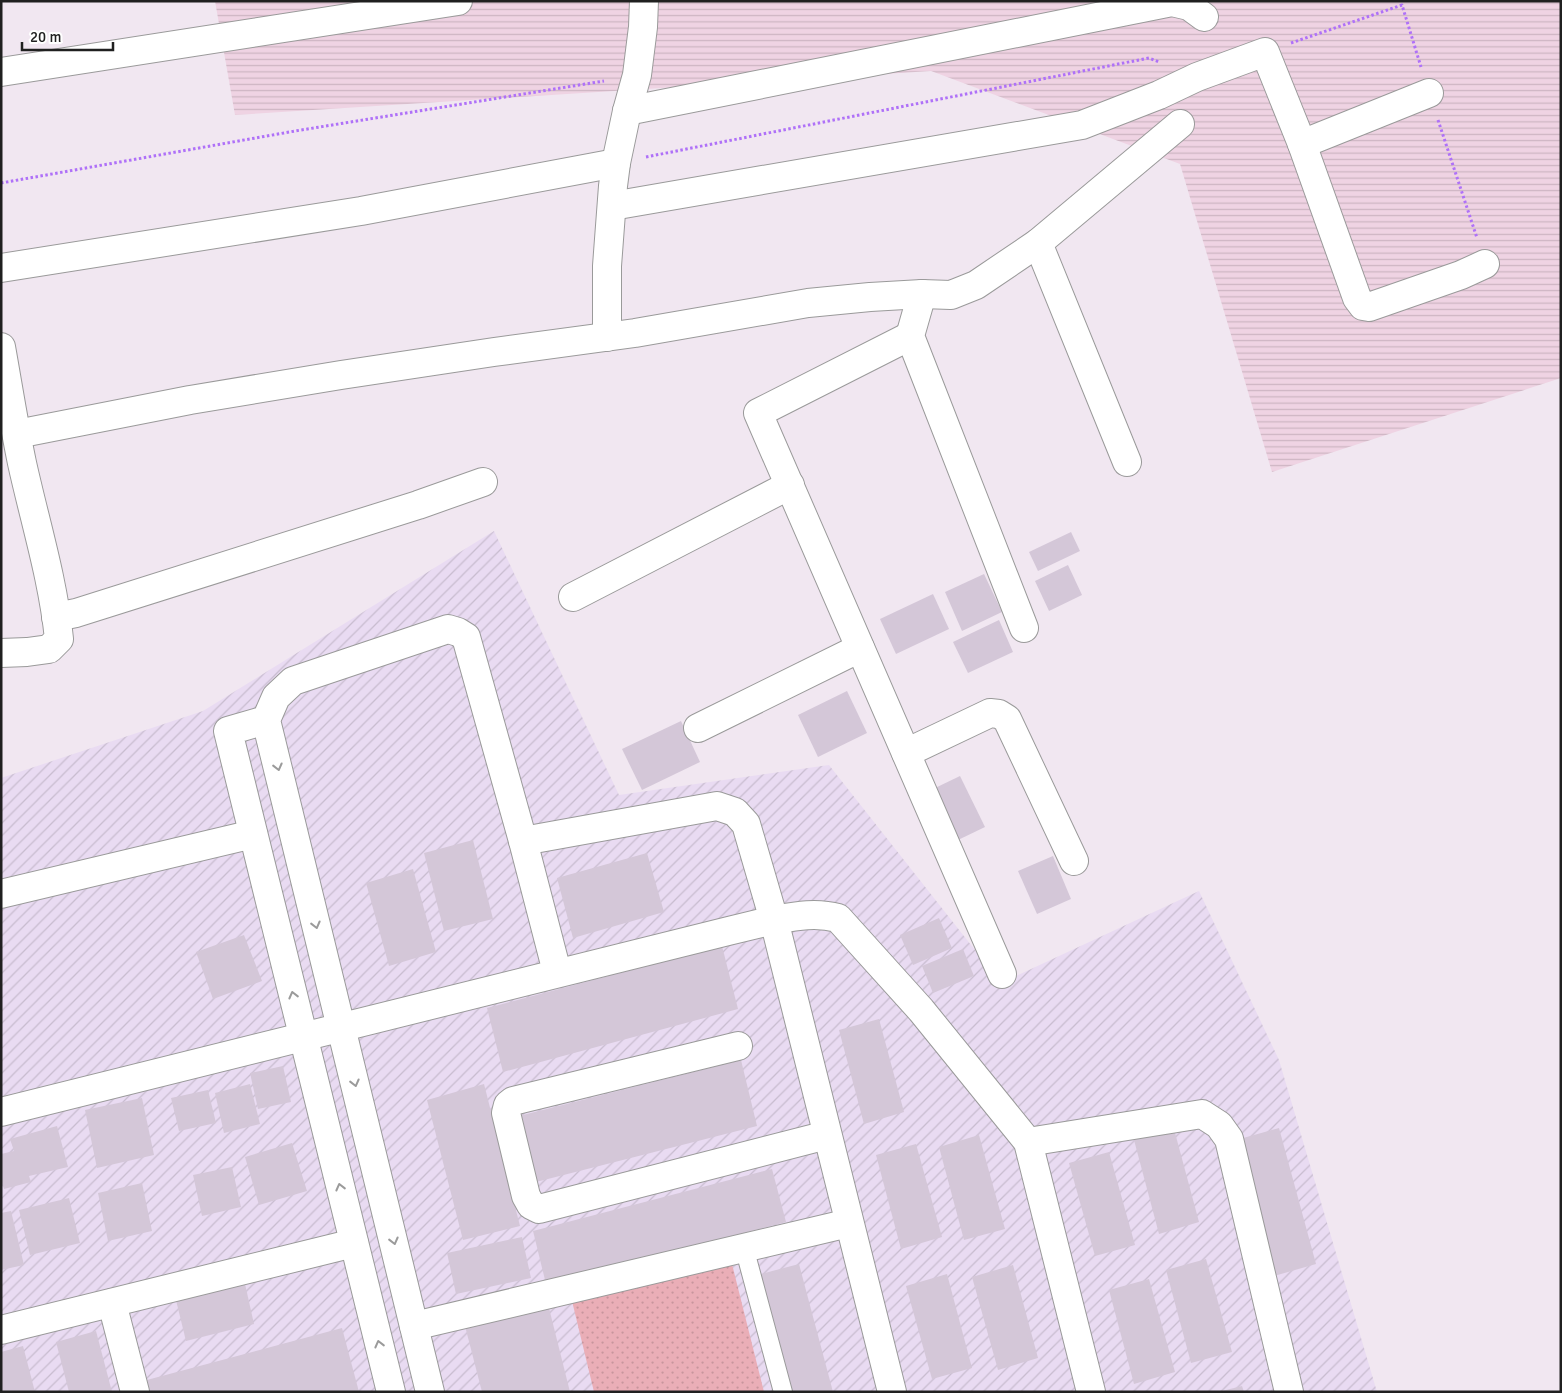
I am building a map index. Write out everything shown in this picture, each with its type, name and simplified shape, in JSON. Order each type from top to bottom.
[{"type":"street","points":[[1,72],[458,1]]},
{"type":"street","points":[[607,337],[607,266],[616,163],[627,110],[637,75],[644,1]]},
{"type":"street","points":[[627,110],[1172,2],[1189,6],[1204,17]]},
{"type":"street","points":[[612,206],[1082,125],[1159,95],[1197,77],[1265,52],[1302,144],[1357,298],[1362,306],[1369,306],[1462,275],[1485,264]]},
{"type":"street","points":[[1302,144],[1429,93]]},
{"type":"street","points":[[17,434],[190,400],[341,375],[607,337],[808,304],[870,296],[951,295],[976,285],[1038,243],[1180,124]]},
{"type":"street","points":[[1,268],[361,211],[616,163]]},
{"type":"street","points":[[1038,243],[1127,462]]},
{"type":"street","points":[[922,294],[910,336],[1024,628]]},
{"type":"street","points":[[910,336],[758,413],[1002,974]]},
{"type":"street","points":[[1,347],[17,434],[12,465],[49,576],[59,639],[49,648],[27,652],[1,653]]},
{"type":"street","points":[[56,617],[85,610],[483,482]]},
{"type":"street","points":[[573,598],[790,485]]},
{"type":"street","points":[[430,1392],[266,720],[276,697],[293,681],[448,629],[458,632],[466,638],[523,841],[557,972]]},
{"type":"street","points":[[698,728],[860,648]]},
{"type":"street","points":[[906,753],[990,713],[999,714],[1007,718],[1074,861]]},
{"type":"street","points":[[266,720],[228,731],[391,1392]]},
{"type":"street","points":[[523,841],[717,806],[735,812],[746,824],[774,920],[892,1392]]},
{"type":"street","points":[[1,894],[253,834]]},
{"type":"street","points":[[1,1112],[341,1028],[557,972],[774,920],[809,914],[825,914],[838,918],[921,1010],[1028,1142],[1090,1392]]},
{"type":"street","points":[[738,1046],[513,1101],[508,1105],[506,1113],[526,1196],[531,1205],[539,1209],[827,1135]]},
{"type":"street","points":[[1028,1142],[1202,1114],[1219,1125],[1229,1139],[1289,1392]]},
{"type":"street","points":[[414,1326],[849,1222]]},
{"type":"street","points":[[1,1330],[354,1243]]},
{"type":"street","points":[[112,1303],[135,1392]]},
{"type":"lane","points":[[744,1247],[783,1392]]},
{"type":"path","points":[[616,163],[1149,58],[1197,77]]},
{"type":"path","points":[[1,184],[286,132],[637,75]]},
{"type":"shaded area","points":[[215,1],[1561,1],[1561,378],[1272,472],[1180,164],[931,71],[235,115]]},
{"type":"shaded area","points":[[494,531],[619,795],[829,765],[1001,983],[1199,891],[1279,1060],[1377,1392],[1,1392],[1,778],[203,711]]},
{"type":"shaded area","points":[[731,1260],[764,1392],[594,1392],[572,1301]]},
{"type":"building","points":[[1071,532],[1080,551],[1038,571],[1029,552]]},
{"type":"building","points":[[1068,565],[1082,595],[1049,611],[1035,581]]},
{"type":"building","points":[[984,574],[1002,612],[962,631],[945,592]]},
{"type":"building","points":[[933,594],[949,629],[896,654],[880,619]]},
{"type":"building","points":[[999,620],[1013,652],[968,673],[953,642]]},
{"type":"building","points":[[847,691],[867,733],[818,757],[798,715]]},
{"type":"building","points":[[681,721],[700,762],[642,790],[622,749]]},
{"type":"building","points":[[960,776],[985,827],[958,840],[933,789]]},
{"type":"building","points":[[473,840],[493,919],[444,931],[424,853]]},
{"type":"building","points":[[647,853],[664,912],[573,938],[557,878]]},
{"type":"building","points":[[1053,856],[1071,899],[1037,914],[1018,871]]},
{"type":"building","points":[[413,869],[436,952],[389,966],[366,883]]},
{"type":"building","points":[[939,918],[952,948],[913,965],[900,935]]},
{"type":"building","points":[[244,935],[262,981],[213,999],[196,952]]},
{"type":"building","points":[[722,946],[738,1009],[503,1072],[487,1008]]},
{"type":"building","points":[[963,949],[974,976],[933,993],[922,966]]},
{"type":"building","points":[[879,1019],[904,1112],[864,1124],[839,1030]]},
{"type":"building","points":[[741,1060],[757,1126],[532,1183],[515,1117]]},
{"type":"building","points":[[283,1066],[291,1102],[258,1109],[250,1073]]},
{"type":"building","points":[[250,1084],[260,1124],[224,1133],[215,1093]]},
{"type":"building","points":[[484,1084],[520,1226],[463,1240],[427,1100]]},
{"type":"building","points":[[208,1090],[216,1123],[179,1131],[171,1098]]},
{"type":"building","points":[[142,1098],[154,1155],[97,1168],[85,1110]]},
{"type":"building","points":[[57,1126],[68,1167],[29,1176],[31,1182],[4,1189],[1,1180],[1,1154],[14,1151],[10,1139]]},
{"type":"building","points":[[1279,1128],[1316,1264],[1274,1276],[1236,1140]]},
{"type":"building","points":[[1174,1129],[1199,1222],[1159,1234],[1134,1140]]},
{"type":"building","points":[[979,1135],[1005,1229],[964,1240],[939,1147]]},
{"type":"building","points":[[292,1143],[307,1191],[259,1205],[245,1157]]},
{"type":"building","points":[[916,1144],[942,1237],[901,1249],[876,1155]]},
{"type":"building","points":[[1109,1152],[1135,1245],[1095,1256],[1069,1163]]},
{"type":"building","points":[[232,1167],[241,1207],[202,1216],[193,1175]]},
{"type":"building","points":[[772,1169],[786,1222],[546,1284],[533,1231]]},
{"type":"building","points":[[142,1183],[152,1231],[108,1241],[98,1193]]},
{"type":"building","points":[[69,1198],[80,1243],[30,1255],[19,1210]]},
{"type":"building","points":[[11,1211],[24,1265],[1,1270],[1,1213]]},
{"type":"building","points":[[522,1237],[531,1278],[456,1294],[447,1253]]},
{"type":"building","points":[[1206,1259],[1232,1352],[1191,1363],[1166,1270]]},
{"type":"building","points":[[799,1264],[833,1392],[787,1392],[757,1275]]},
{"type":"building","points":[[1013,1265],[1038,1358],[998,1370],[972,1277]]},
{"type":"building","points":[[947,1274],[972,1368],[932,1379],[906,1286]]},
{"type":"building","points":[[243,1275],[254,1324],[186,1341],[174,1292]]},
{"type":"building","points":[[1149,1279],[1175,1372],[1134,1384],[1109,1290]]},
{"type":"building","points":[[548,1304],[570,1392],[482,1392],[465,1326]]},
{"type":"building","points":[[342,1328],[359,1392],[146,1392],[143,1381]]},
{"type":"building","points":[[96,1331],[112,1392],[69,1392],[56,1342]]},
{"type":"building","points":[[23,1346],[35,1392],[1,1392],[1,1352]]},
{"type":"building","points":[[1242,1386],[1244,1392],[1222,1392],[1222,1391]]}]
